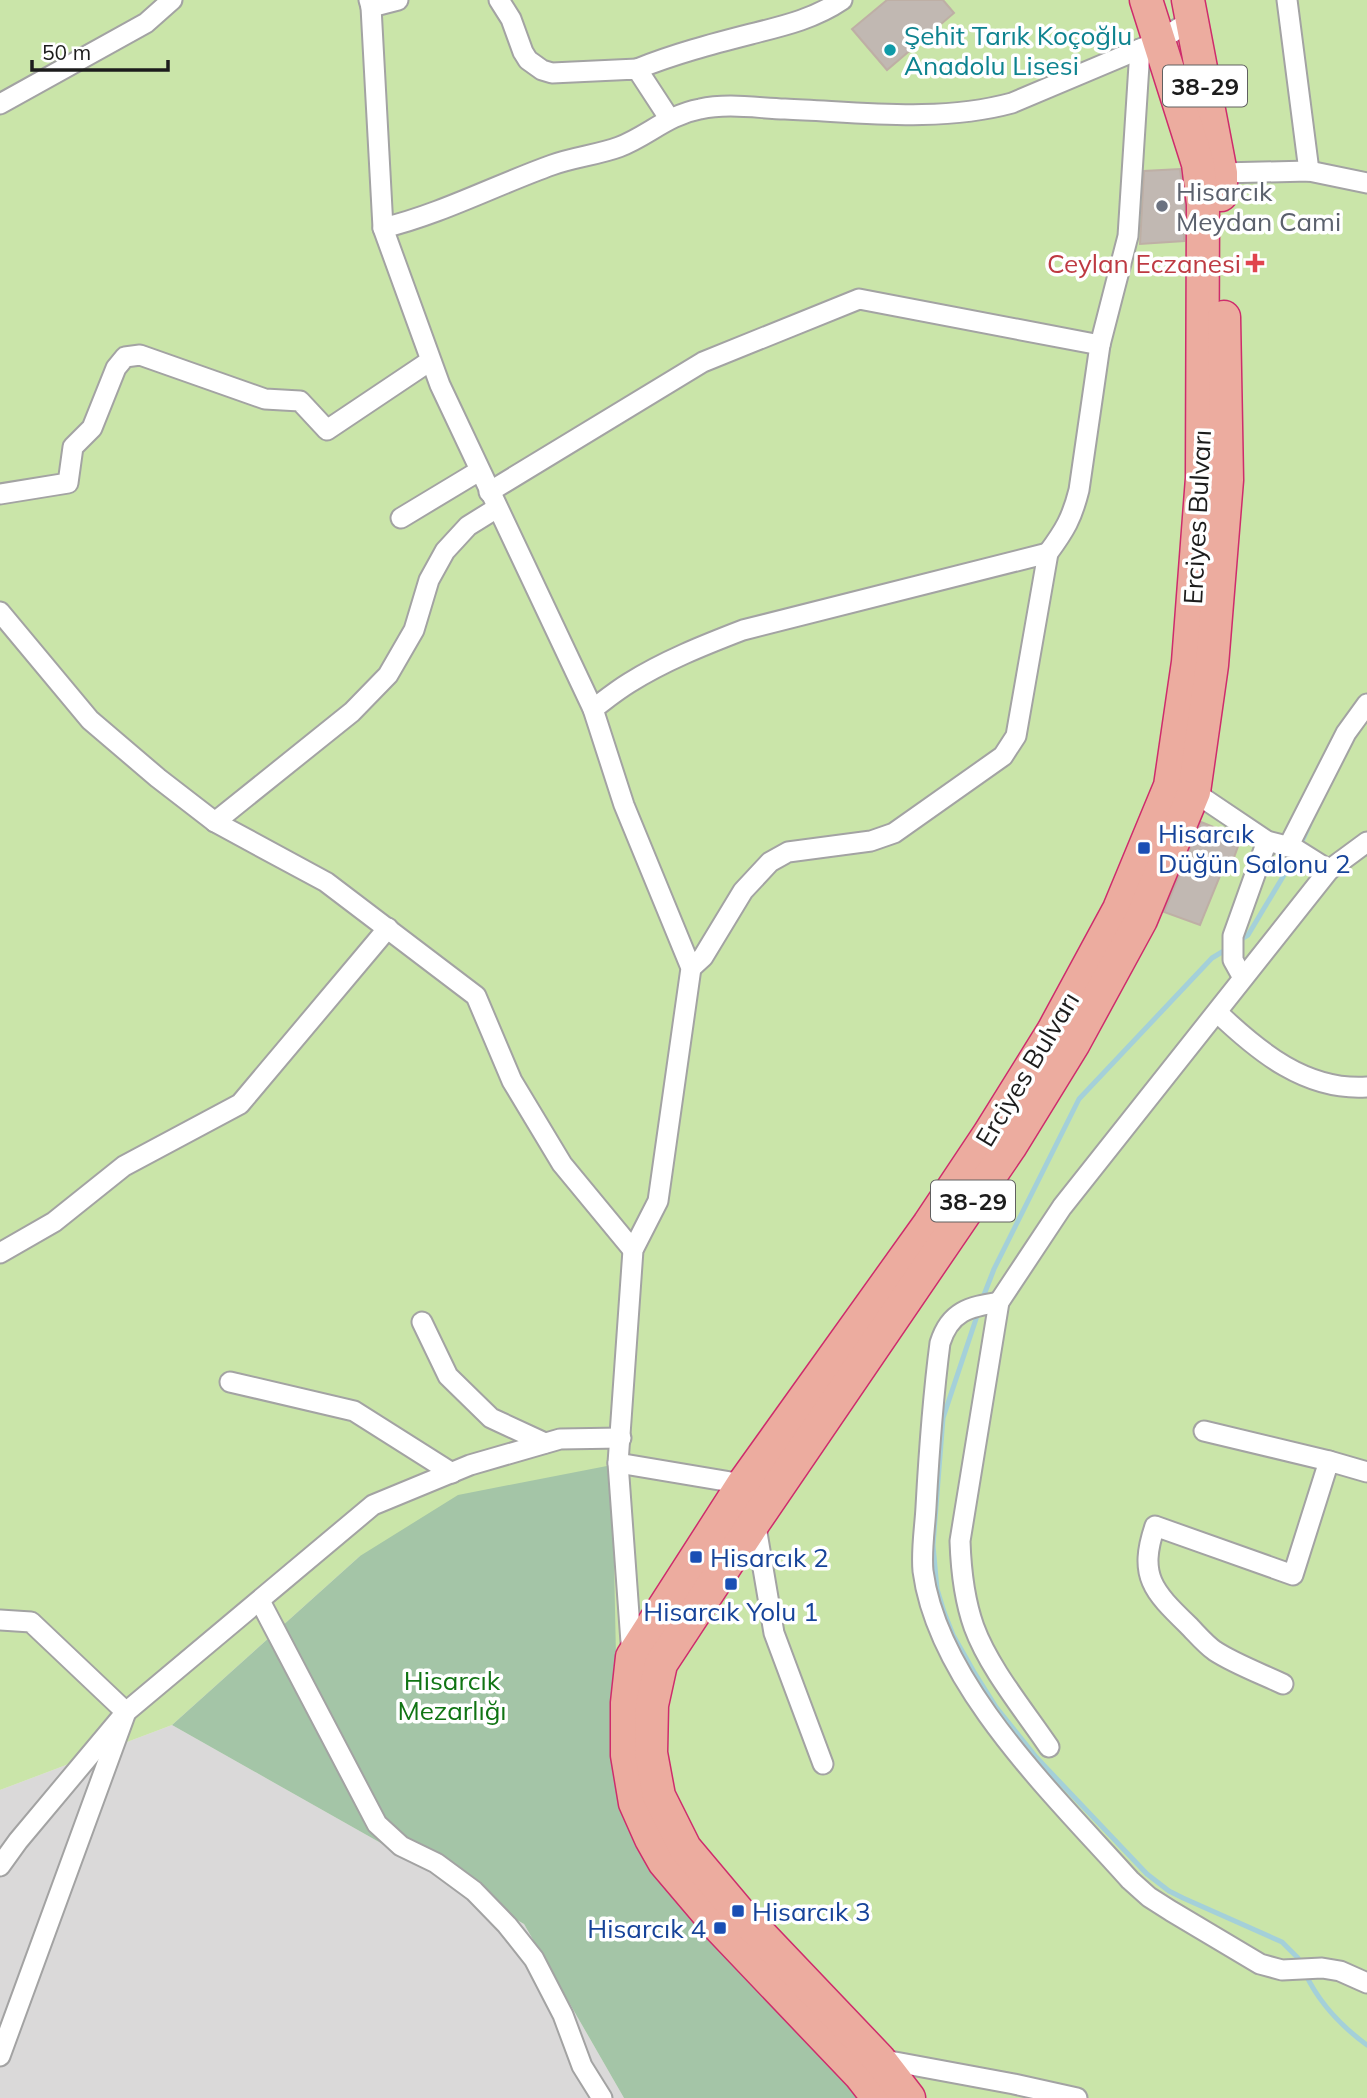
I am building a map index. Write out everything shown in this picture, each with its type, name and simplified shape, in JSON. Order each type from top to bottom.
[{"type":"highway","name":"Erciyes Bulvarı","points":[[878,2098],[860,2075],[720,1928],[664,1862],[651,1839],[635,1803],[627,1755],[627,1703],[632,1657],[743,1484],[929,1224],[1046,1042],[1119,909],[1170,786],[1188,662],[1202,478],[1203,204],[1198,164],[1149,45],[1146,0]]},
{"type":"highway","name":"Erciyes Bulvarı","points":[[909,2098],[879,2059],[738,1911],[685,1848],[659,1796],[651,1753],[652,1705],[661,1664],[1010,1147],[1074,1043],[1141,920],[1194,792],[1212,665],[1227,480],[1221,173],[1190,9]]},
{"type":"street","points":[[0,104],[146,23],[172,0]]},
{"type":"street","points":[[398,0],[370,4],[383,228],[430,361],[593,709],[624,806],[691,968],[658,1201],[633,1250],[618,1463],[632,1657]]},
{"type":"street","points":[[499,0],[511,19],[528,60],[542,70],[552,73],[637,69],[677,54],[797,22],[842,0]]},
{"type":"street","points":[[1287,0],[1309,172]]},
{"type":"street","points":[[383,228],[418,218],[554,164],[617,148],[669,118],[686,112],[718,106],[909,115],[965,113],[1012,103],[1149,45],[1190,9]]},
{"type":"street","points":[[691,968],[703,957],[743,891],[770,862],[788,852],[871,841],[894,833],[1003,756],[1016,736],[1048,553],[1066,529],[1074,510],[1100,345],[1128,236],[1149,45]]},
{"type":"street","points":[[637,69],[669,118]]},
{"type":"street","points":[[1221,173],[1309,172],[1367,183]]},
{"type":"street","points":[[215,822],[352,712],[388,675],[414,630],[429,580],[445,551],[493,500],[703,362],[859,299],[1100,345]]},
{"type":"street","points":[[0,494],[68,483],[73,447],[92,428],[116,368],[125,357],[140,355],[265,399],[300,401],[327,430],[430,361]]},
{"type":"street","points":[[401,518],[480,471]]},
{"type":"street","points":[[593,709],[628,684],[662,665],[743,630],[1048,553]]},
{"type":"street","points":[[0,612],[90,720],[158,778],[215,822],[326,882],[476,996],[512,1081],[562,1164],[633,1250]]},
{"type":"street","points":[[1291,848],[1346,733],[1367,704]]},
{"type":"street","points":[[1194,792],[1267,841],[1291,848],[1322,865]]},
{"type":"street","points":[[1243,978],[1233,960],[1233,944],[1267,841]]},
{"type":"street","points":[[1049,1747],[987,1656],[974,1629],[965,1600],[960,1541],[987,1304],[1218,1013],[1322,865],[1367,842]]},
{"type":"street","points":[[0,1253],[54,1222],[124,1166],[240,1104],[388,928]]},
{"type":"street","points":[[1218,1013],[1251,1044],[1304,1077],[1330,1085],[1367,1087]]},
{"type":"street","points":[[987,1304],[961,1311],[944,1331],[940,1343],[930,1425],[923,1569],[930,1604],[956,1663],[988,1715],[1016,1751],[1130,1880],[1149,1897],[1260,1964],[1282,1970],[1322,1968],[1340,1971],[1367,1983]]},
{"type":"street","points":[[422,1322],[448,1376],[456,1385],[491,1418],[545,1443]]},
{"type":"street","points":[[230,1382],[354,1411],[452,1473]]},
{"type":"street","points":[[1204,1431],[1367,1472]]},
{"type":"street","points":[[0,1866],[9,1838],[126,1712],[373,1505],[470,1465],[545,1443],[560,1439],[621,1438]]},
{"type":"street","points":[[1283,1685],[1214,1651],[1159,1597],[1149,1571],[1149,1543],[1155,1525],[1293,1575],[1329,1461]]},
{"type":"street","points":[[618,1463],[743,1484]]},
{"type":"street","points":[[755,1521],[774,1633],[823,1764]]},
{"type":"street","points":[[260,1601],[377,1824],[401,1846],[436,1863],[474,1891],[507,1925],[534,1959],[563,2015],[582,2066],[602,2098]]},
{"type":"street","points":[[0,1620],[31,1622],[126,1712]]},
{"type":"street","points":[[0,2056],[126,1712]]},
{"type":"street","points":[[879,2059],[1077,2098]]},
{"type":"shaded area","points":[[172,1725],[524,1924],[624,2098],[0,2098],[0,1790]]},
{"type":"green space","points":[[0,0],[1367,0],[1367,2098],[863,2098],[360,1556],[172,1725],[0,1790]]},
{"type":"green space","name":"Hisarcık Mezarlığı","points":[[612,1465],[618,1753],[863,2098],[624,2098],[524,1924],[172,1725],[360,1556],[458,1495]]},
{"type":"building","name":"Şehit Tarık Koçoğlu Anadolu Lisesi","points":[[887,0],[943,0],[954,13],[887,70],[852,29]]},
{"type":"building","name":"Hisarcık Meydan Cami","points":[[1180,169],[1185,205],[1184,241],[1140,244],[1144,171]]},
{"type":"building","points":[[1201,822],[1241,838],[1232,863],[1226,861],[1200,925],[1164,912]]},
{"type":"waterway","points":[[1300,846],[1309,826]]},
{"type":"waterway","points":[[1238,941],[1248,935],[1296,855]]},
{"type":"waterway","points":[[982,1300],[994,1269],[1079,1099],[1212,958],[1227,949]]},
{"type":"waterway","points":[[978,1313],[943,1418],[933,1545],[937,1589],[953,1635],[996,1707],[1036,1757],[1147,1874],[1169,1891],[1282,1942],[1298,1958],[1301,1966]]},
{"type":"waterway","points":[[1306,1975],[1332,2014],[1367,2045]]},
{"type":"place","name":"Şehit Tarık Koçoğlu Anadolu Lisesi","points":[[890,50]]},
{"type":"place","name":"Hisarcık Meydan Cami","points":[[1162,206]]},
{"type":"place","name":"Ceylan Eczanesi","points":[[1255,263]]},
{"type":"place","name":"Hisarcık Düğün Salonu 2","points":[[1144,848]]},
{"type":"place","name":"Hisarcık 2","points":[[696,1557]]},
{"type":"place","name":"Hisarcık Yolu 1","points":[[731,1584]]},
{"type":"place","name":"Hisarcık 3","points":[[738,1911]]},
{"type":"place","name":"Hisarcık 4","points":[[720,1928]]}]
